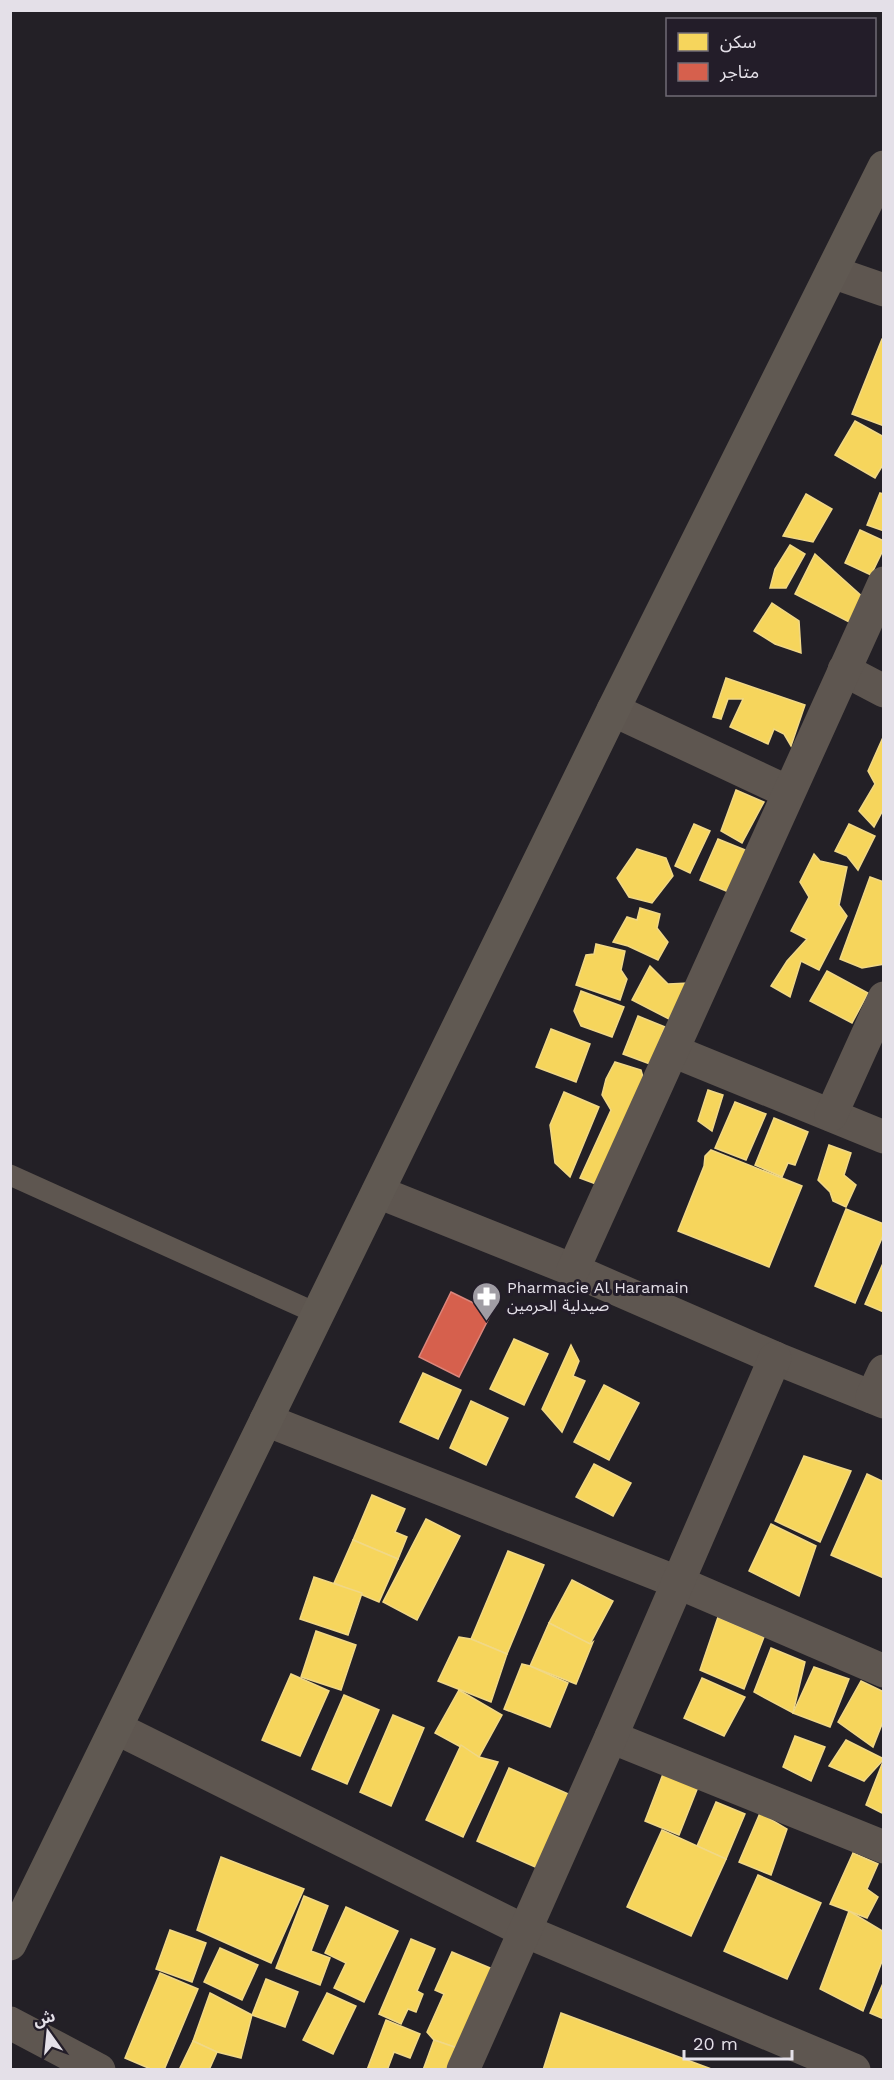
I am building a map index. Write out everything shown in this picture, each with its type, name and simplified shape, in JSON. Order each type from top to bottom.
[{"type":"main road","points":[[10,1944],[613,710],[874,192],[884,167]]},
{"type":"street","points":[[832,272],[884,290]]},
{"type":"street","points":[[573,1270],[884,583]]},
{"type":"street","points":[[844,670],[884,691]]},
{"type":"street","points":[[613,710],[788,792]]},
{"type":"street","points":[[831,1115],[884,998]]},
{"type":"street","points":[[673,1052],[884,1137]]},
{"type":"street","points":[[378,1192],[573,1270],[775,1358],[880,1390]]},
{"type":"street","points":[[463,2070],[611,1737],[676,1582],[775,1358]]},
{"type":"street","points":[[266,1420],[676,1582],[884,1671]]},
{"type":"street","points":[[116,1728],[525,1931],[854,2070]]},
{"type":"street","points":[[611,1737],[884,1847]]},
{"type":"street","points":[[10,2023],[99,2070]]},
{"type":"lane","points":[[10,1175],[318,1314]]},
{"type":"building: سكن","points":[[882,339],[884,339],[884,426],[852,414]]},
{"type":"building: سكن","points":[[855,421],[884,437],[884,463],[875,478],[835,455]]},
{"type":"building: سكن","points":[[880,493],[884,494],[884,531],[867,525]]},
{"type":"building: سكن","points":[[806,494],[832,509],[813,542],[783,536]]},
{"type":"building: سكن","points":[[860,530],[884,541],[884,548],[871,575],[845,563]]},
{"type":"building: سكن","points":[[790,545],[805,554],[786,588],[770,588],[775,569]]},
{"type":"building: سكن","points":[[815,554],[866,600],[853,624],[795,594]]},
{"type":"building: سكن","points":[[772,603],[799,621],[801,653],[775,644],[754,631]]},
{"type":"building: سكن","points":[[726,678],[805,705],[791,746],[784,734],[774,729],[768,744],[730,727],[743,699],[728,699],[721,719],[713,717]]},
{"type":"building: سكن","points":[[884,735],[884,808],[874,827],[859,811],[875,784],[868,771]]},
{"type":"building: سكن","points":[[736,790],[764,802],[742,843],[721,831]]},
{"type":"building: سكن","points":[[694,824],[710,831],[690,873],[675,866]]},
{"type":"building: سكن","points":[[849,824],[875,836],[858,870],[847,856],[835,851]]},
{"type":"building: سكن","points":[[718,839],[750,852],[731,893],[700,880]]},
{"type":"building: سكن","points":[[637,849],[666,858],[673,876],[652,903],[629,897],[617,878]]},
{"type":"building: سكن","points":[[814,854],[820,861],[847,867],[839,905],[847,916],[819,970],[801,961],[790,997],[771,986],[787,961],[807,939],[791,931],[809,897],[800,882]]},
{"type":"building: سكن","points":[[870,877],[884,882],[884,964],[862,968],[840,959]]},
{"type":"building: سكن","points":[[640,908],[660,914],[657,928],[668,942],[658,960],[628,946],[613,942],[627,917],[637,920]]},
{"type":"building: سكن","points":[[596,944],[625,951],[621,970],[627,979],[620,1000],[576,985],[586,955],[594,954]]},
{"type":"building: سكن","points":[[650,966],[668,984],[688,983],[669,1019],[632,1000]]},
{"type":"building: سكن","points":[[827,971],[868,993],[852,1023],[810,1001]]},
{"type":"building: سكن","points":[[581,991],[624,1007],[612,1037],[581,1026],[574,1011]]},
{"type":"building: سكن","points":[[638,1016],[665,1027],[650,1064],[623,1054]]},
{"type":"building: سكن","points":[[551,1029],[590,1044],[576,1082],[536,1067]]},
{"type":"building: سكن","points":[[615,1062],[641,1070],[647,1091],[604,1187],[580,1178],[611,1110],[602,1095],[606,1079]]},
{"type":"building: سكن","points":[[708,1090],[723,1095],[712,1131],[698,1121]]},
{"type":"building: سكن","points":[[564,1092],[599,1107],[570,1177],[555,1163],[550,1125]]},
{"type":"building: سكن","points":[[735,1102],[766,1114],[746,1160],[715,1148]]},
{"type":"building: سكن","points":[[774,1118],[808,1132],[795,1165],[788,1163],[782,1177],[755,1165]]},
{"type":"building: سكن","points":[[829,1145],[851,1153],[844,1175],[856,1185],[846,1207],[833,1201],[830,1192],[818,1180]]},
{"type":"building: سكن","points":[[711,1150],[802,1186],[769,1267],[678,1231],[704,1166],[705,1156]]},
{"type":"building: سكن","points":[[846,1209],[884,1224],[884,1233],[855,1303],[815,1286]]},
{"type":"building: سكن","points":[[884,1261],[884,1312],[865,1304]]},
{"type":"building: سكن","points":[[514,1339],[548,1354],[524,1405],[490,1389]]},
{"type":"building: سكن","points":[[571,1345],[579,1361],[573,1376],[585,1381],[562,1432],[542,1409]]},
{"type":"building: سكن","points":[[423,1373],[461,1390],[438,1439],[400,1422]]},
{"type":"building: سكن","points":[[604,1385],[639,1403],[609,1460],[574,1442]]},
{"type":"building: سكن","points":[[471,1401],[508,1418],[486,1465],[450,1448]]},
{"type":"building: سكن","points":[[804,1456],[851,1471],[820,1542],[775,1521]]},
{"type":"building: سكن","points":[[594,1464],[631,1483],[613,1516],[576,1497]]},
{"type":"building: سكن","points":[[867,1474],[884,1482],[884,1578],[831,1555]]},
{"type":"building: سكن","points":[[372,1495],[405,1509],[395,1532],[407,1537],[398,1559],[353,1540]]},
{"type":"building: سكن","points":[[426,1519],[460,1536],[417,1620],[383,1602]]},
{"type":"building: سكن","points":[[771,1524],[816,1546],[799,1596],[749,1571]]},
{"type":"building: سكن","points":[[353,1540],[398,1559],[379,1602],[334,1583]]},
{"type":"building: سكن","points":[[508,1551],[544,1565],[507,1654],[471,1639]]},
{"type":"building: سكن","points":[[314,1577],[362,1593],[348,1635],[300,1619]]},
{"type":"building: سكن","points":[[572,1580],[613,1601],[590,1644],[549,1623]]},
{"type":"building: سكن","points":[[718,1617],[764,1637],[744,1689],[700,1670]]},
{"type":"building: سكن","points":[[549,1623],[590,1644],[593,1642],[576,1684],[530,1666]]},
{"type":"building: سكن","points":[[316,1631],[356,1645],[341,1690],[301,1677]]},
{"type":"building: سكن","points":[[459,1637],[471,1639],[507,1654],[491,1702],[438,1681]]},
{"type":"building: سكن","points":[[771,1648],[805,1662],[793,1713],[754,1692]]},
{"type":"building: سكن","points":[[522,1664],[568,1683],[550,1727],[504,1709]]},
{"type":"building: سكن","points":[[814,1667],[849,1679],[830,1727],[793,1713]]},
{"type":"building: سكن","points":[[291,1674],[329,1691],[300,1756],[262,1740]]},
{"type":"building: سكن","points":[[702,1678],[745,1697],[724,1736],[684,1718]]},
{"type":"building: سكن","points":[[861,1681],[884,1692],[884,1719],[873,1747],[838,1722]]},
{"type":"building: سكن","points":[[459,1690],[502,1715],[479,1757],[435,1733]]},
{"type":"building: سكن","points":[[344,1695],[379,1710],[347,1784],[312,1769]]},
{"type":"building: سكن","points":[[393,1715],[424,1728],[391,1806],[360,1792]]},
{"type":"building: سكن","points":[[795,1736],[825,1747],[811,1781],[783,1767]]},
{"type":"building: سكن","points":[[846,1740],[884,1759],[864,1781],[829,1766]]},
{"type":"building: سكن","points":[[461,1745],[479,1757],[498,1762],[463,1837],[426,1820]]},
{"type":"building: سكن","points":[[884,1759],[884,1814],[866,1805]]},
{"type":"building: سكن","points":[[509,1768],[575,1797],[542,1870],[477,1841]]},
{"type":"building: سكن","points":[[663,1774],[698,1787],[679,1835],[645,1821]]},
{"type":"building: سكن","points":[[716,1802],[745,1814],[726,1859],[697,1846]]},
{"type":"building: سكن","points":[[760,1813],[787,1829],[771,1875],[739,1862]]},
{"type":"building: سكن","points":[[662,1830],[726,1859],[691,1936],[627,1907]]},
{"type":"building: سكن","points":[[853,1853],[878,1864],[867,1889],[878,1897],[867,1918],[830,1904]]},
{"type":"building: سكن","points":[[221,1857],[304,1889],[271,1963],[197,1930]]},
{"type":"building: سكن","points":[[758,1875],[821,1903],[787,1979],[724,1951]]},
{"type":"building: سكن","points":[[304,1896],[328,1906],[311,1951],[330,1958],[320,1985],[276,1968]]},
{"type":"building: سكن","points":[[346,1907],[398,1931],[364,2002],[334,1988],[346,1963],[325,1953]]},
{"type":"building: سكن","points":[[849,1911],[884,1932],[884,1956],[863,2011],[820,1989]]},
{"type":"building: سكن","points":[[170,1930],[206,1943],[192,1982],[156,1969]]},
{"type":"building: سكن","points":[[411,1939],[435,1949],[417,1991],[423,1994],[416,2012],[408,2009],[401,2024],[379,2014]]},
{"type":"building: سكن","points":[[220,1948],[258,1965],[242,2000],[204,1982]]},
{"type":"building: سكن","points":[[452,1952],[502,1973],[466,2051],[434,2040],[427,2032],[444,1994],[435,1990]]},
{"type":"building: سكن","points":[[160,1973],[198,1989],[164,2070],[153,2070],[125,2058]]},
{"type":"building: سكن","points":[[266,1979],[298,1992],[285,2027],[252,2015]]},
{"type":"building: سكن","points":[[884,1981],[884,2019],[870,2013]]},
{"type":"building: سكن","points":[[210,1993],[252,2015],[241,2058],[217,2052],[193,2041]]},
{"type":"building: سكن","points":[[327,1993],[356,2006],[333,2054],[303,2040]]},
{"type":"building: سكن","points":[[561,2013],[714,2070],[543,2070]]},
{"type":"building: سكن","points":[[386,2020],[420,2034],[410,2058],[394,2052],[388,2068],[391,2070],[367,2070]]},
{"type":"building: سكن","points":[[434,2040],[466,2051],[459,2070],[423,2070]]},
{"type":"building: سكن","points":[[193,2041],[217,2052],[209,2070],[179,2070]]},
{"type":"building: متاجر","points":[[451,1292],[492,1312],[459,1377],[419,1357]]},
{"type":"place","name":"Pharmacie Al Haramain صيدلية الحرمين","points":[[486,1322]]}]
